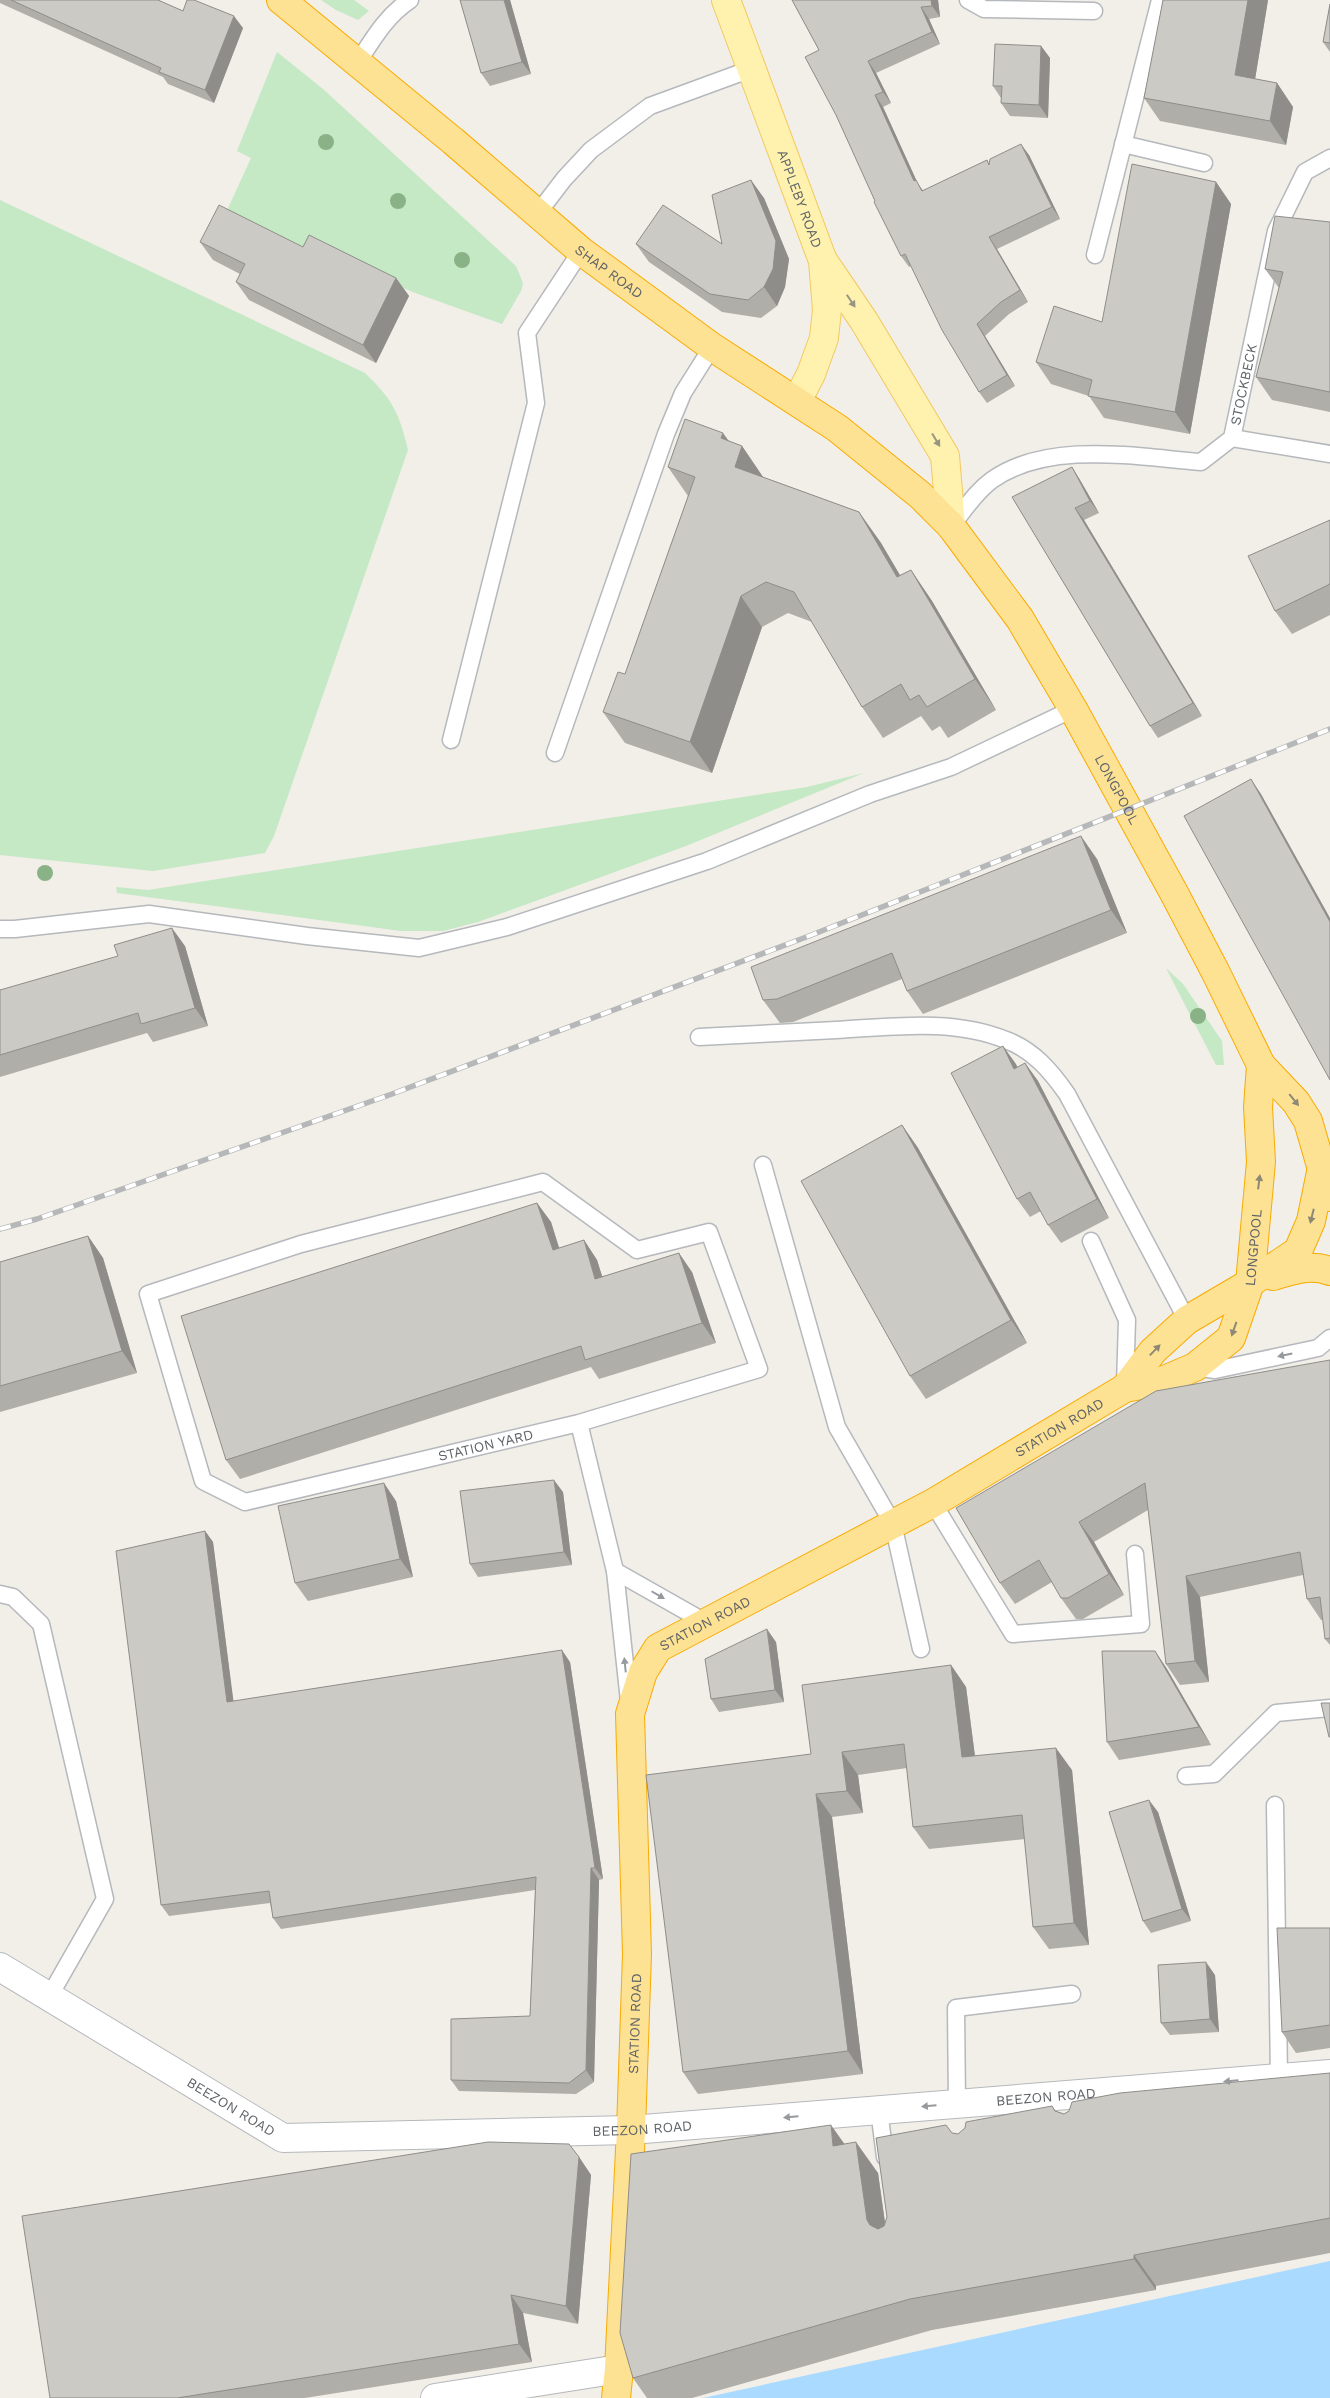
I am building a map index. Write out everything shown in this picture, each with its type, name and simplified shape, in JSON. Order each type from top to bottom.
[{"type":"highway","name":"SHAP ROAD","points":[[281,0],[358,62],[581,251],[712,347],[797,401],[882,462],[920,495],[951,526]]},
{"type":"highway","name":"LONGPOOL","points":[[951,526],[1020,619],[1073,710],[1216,971],[1261,1065],[1296,1102],[1308,1121],[1322,1168],[1311,1221],[1298,1251],[1250,1283]]},
{"type":"highway","name":"LONGPOOL","points":[[1250,1283],[1261,1162],[1258,1107],[1261,1065]]},
{"type":"highway","points":[[1322,1168],[1330,1197]]},
{"type":"highway","points":[[1250,1283],[1299,1268],[1317,1266],[1330,1270]]},
{"type":"highway","name":"STATION ROAD","points":[[1125,1388],[1153,1350],[1187,1320],[1250,1283]]},
{"type":"highway","name":"STATION ROAD","points":[[616,2398],[631,2130],[637,1954],[630,1714],[643,1672],[658,1648],[933,1503],[1125,1388],[1162,1381],[1195,1367],[1231,1338],[1250,1283]]},
{"type":"main road","name":"APPLEBY ROAD","points":[[726,0],[824,261],[827,310],[824,338],[811,374],[797,401]]},
{"type":"main road","points":[[824,261],[864,320],[945,456],[951,526]]},
{"type":"street","name":"BEEZON ROAD","points":[[0,1967],[283,2138],[631,2130],[879,2110],[967,2109],[1078,2102],[1279,2077],[1330,2074]]},
{"type":"street","points":[[435,2398],[619,2368]]},
{"type":"lane","points":[[358,62],[381,27],[400,7],[410,0]]},
{"type":"lane","points":[[968,0],[984,9],[1094,11]]},
{"type":"lane","points":[[1095,255],[1160,0]]},
{"type":"lane","points":[[538,213],[564,179],[592,150],[650,106],[751,68]]},
{"type":"lane","points":[[1124,144],[1204,163]]},
{"type":"lane","name":"STOCKBECK","points":[[951,526],[981,489],[993,480],[1030,461],[1088,454],[1201,462],[1232,438],[1276,231],[1305,172],[1330,158]]},
{"type":"lane","points":[[451,740],[536,403],[527,333],[581,251]]},
{"type":"lane","points":[[555,753],[666,434],[683,393],[712,347]]},
{"type":"lane","points":[[1232,438],[1330,454]]},
{"type":"lane","points":[[0,929],[15,930],[149,914],[307,936],[419,948],[507,927],[707,861],[870,794],[951,767],[1073,710]]},
{"type":"lane","points":[[699,1037],[922,1025],[983,1033],[1006,1040],[1033,1055],[1052,1072],[1067,1094],[1187,1320]]},
{"type":"lane","points":[[763,1165],[837,1427],[893,1524],[921,1649]]},
{"type":"lane","name":"STATION YARD","points":[[543,1182],[637,1250],[708,1232],[759,1369],[579,1423],[245,1502],[203,1482],[148,1294],[301,1244],[543,1182]]},
{"type":"lane","points":[[1091,1241],[1127,1320],[1125,1388]]},
{"type":"lane","points":[[1195,1367],[1214,1370],[1318,1348],[1330,1338]]},
{"type":"lane","points":[[579,1423],[615,1571],[630,1714]]},
{"type":"lane","points":[[933,1503],[1013,1634],[1141,1624],[1135,1554]]},
{"type":"lane","points":[[615,1571],[706,1622]]},
{"type":"lane","points":[[0,1594],[12,1597],[42,1624],[105,1899],[49,1996]]},
{"type":"lane","points":[[1186,1776],[1214,1774],[1276,1713],[1330,1708]]},
{"type":"lane","points":[[1275,1804],[1279,2077]]},
{"type":"lane","points":[[967,2109],[956,2008],[1072,1994]]},
{"type":"lane","points":[[879,2110],[888,2175]]},
{"type":"green space","points":[[321,0],[354,0],[369,11],[358,20],[336,10]]},
{"type":"green space","points":[[277,52],[323,89],[516,266],[523,283],[521,291],[502,324],[418,294],[225,215],[251,158],[237,151]]},
{"type":"green space","points":[[0,200],[365,373],[389,399],[398,416],[408,450],[274,836],[265,853],[153,871],[0,855]]},
{"type":"green space","points":[[864,773],[686,846],[478,922],[443,931],[401,931],[117,893],[116,887],[148,890],[807,787]]},
{"type":"green space","points":[[1166,968],[1183,984],[1222,1041],[1224,1065],[1216,1065]]},
{"type":"water","points":[[1330,2261],[1330,2398],[703,2398]]},
{"type":"building","points":[[11,0],[158,0],[183,11],[187,0],[194,0],[234,16],[205,90],[159,72],[161,68]]},
{"type":"building","points":[[460,0],[504,0],[522,62],[481,73]]},
{"type":"building","points":[[792,0],[931,0],[932,6],[921,7],[932,32],[868,61],[883,92],[875,95],[914,181],[916,180],[922,191],[987,160],[989,165],[990,159],[1021,144],[1052,207],[989,237],[1020,290],[1001,302],[977,324],[1007,375],[979,392],[942,330],[905,254],[901,256],[874,202],[836,115],[805,57],[819,50]]},
{"type":"building","points":[[1163,0],[1248,0],[1235,75],[1277,83],[1270,121],[1144,98]]},
{"type":"building","points":[[1330,4],[1330,43],[1323,42]]},
{"type":"building","points":[[995,44],[1041,46],[1039,105],[1001,103],[1002,86],[993,86]]},
{"type":"building","points":[[1132,164],[1216,182],[1175,412],[1088,396],[1092,380],[1036,362],[1054,306],[1102,322]]},
{"type":"building","points":[[751,180],[776,241],[773,269],[764,287],[748,300],[710,294],[636,244],[663,205],[722,244],[712,195]]},
{"type":"building","points":[[219,205],[303,247],[309,235],[396,278],[363,345],[236,282],[245,264],[200,242]]},
{"type":"building","points":[[1275,216],[1330,222],[1330,392],[1256,377],[1283,272],[1265,269]]},
{"type":"building","points":[[685,419],[723,433],[721,438],[742,446],[735,467],[859,512],[897,577],[911,570],[975,679],[927,707],[919,695],[910,700],[901,684],[862,707],[794,592],[766,582],[741,596],[690,742],[603,712],[618,672],[625,674],[695,477],[668,467]]},
{"type":"building","points":[[1072,467],[1090,501],[1075,508],[1193,703],[1150,726],[1012,497]]},
{"type":"building","points":[[1330,520],[1330,584],[1275,611],[1248,556]]},
{"type":"building","points":[[1251,779],[1330,922],[1330,1080],[1184,816]]},
{"type":"building","points":[[1081,836],[1111,910],[907,991],[892,953],[777,999],[763,1000],[751,967]]},
{"type":"building","points":[[172,928],[195,1008],[141,1024],[138,1013],[0,1055],[0,990],[118,956],[114,945]]},
{"type":"building","points":[[1003,1046],[1014,1069],[1025,1063],[1097,1199],[1048,1225],[1030,1192],[1017,1199],[951,1073]]},
{"type":"building","points":[[902,1125],[1011,1320],[910,1376],[801,1181]]},
{"type":"building","points":[[537,1203],[553,1250],[584,1240],[595,1279],[679,1253],[702,1323],[585,1360],[581,1346],[226,1460],[181,1316]]},
{"type":"building","points":[[88,1236],[122,1351],[0,1386],[0,1262]]},
{"type":"building","points":[[1330,1360],[1330,1638],[1325,1639],[1320,1597],[1307,1599],[1300,1552],[1186,1576],[1195,1661],[1166,1664],[1145,1483],[1079,1522],[1109,1574],[1068,1598],[1061,1598],[1039,1560],[1000,1583],[956,1508],[1156,1391]]},
{"type":"building","points":[[554,1480],[564,1552],[470,1564],[460,1491]]},
{"type":"building","points":[[384,1483],[400,1559],[295,1583],[278,1506]]},
{"type":"building","points":[[205,1531],[227,1702],[562,1650],[595,1868],[591,1868],[586,2070],[569,2083],[451,2080],[451,2019],[530,2016],[536,1877],[273,1918],[269,1891],[161,1905],[116,1551]]},
{"type":"building","points":[[767,1629],[775,1690],[711,1699],[705,1659]]},
{"type":"building","points":[[1102,1651],[1155,1651],[1199,1727],[1107,1742]]},
{"type":"building","points":[[951,1665],[962,1757],[1056,1748],[1074,1923],[1033,1927],[1022,1815],[913,1827],[904,1744],[842,1752],[847,1791],[816,1794],[848,2051],[683,2072],[646,1775],[811,1754],[802,1685]]},
{"type":"building","points":[[1321,1703],[1330,1703],[1330,1737],[1329,1737]]},
{"type":"building","points":[[1149,1800],[1182,1909],[1143,1921],[1109,1812]]},
{"type":"building","points":[[1277,1928],[1330,1928],[1330,2025],[1282,2032]]},
{"type":"building","points":[[1206,1962],[1210,2019],[1161,2023],[1158,1965]]},
{"type":"building","points":[[1330,2073],[1330,2218],[1134,2255],[1134,2259],[910,2299],[633,2378],[620,2333],[631,2154],[831,2125],[833,2146],[856,2142],[867,2220],[870,2225],[878,2229],[884,2226],[887,2217],[876,2138],[946,2125],[952,2133],[958,2134],[965,2128],[966,2122],[1052,2106],[1055,2111],[1064,2114],[1069,2111],[1072,2102],[1120,2093]]},
{"type":"building","points":[[488,2142],[569,2144],[579,2157],[566,2306],[511,2295],[519,2344],[177,2398],[50,2398],[22,2216]]},
{"type":"railway","points":[[0,1229],[37,1219],[392,1094],[809,936],[1330,729]]}]
